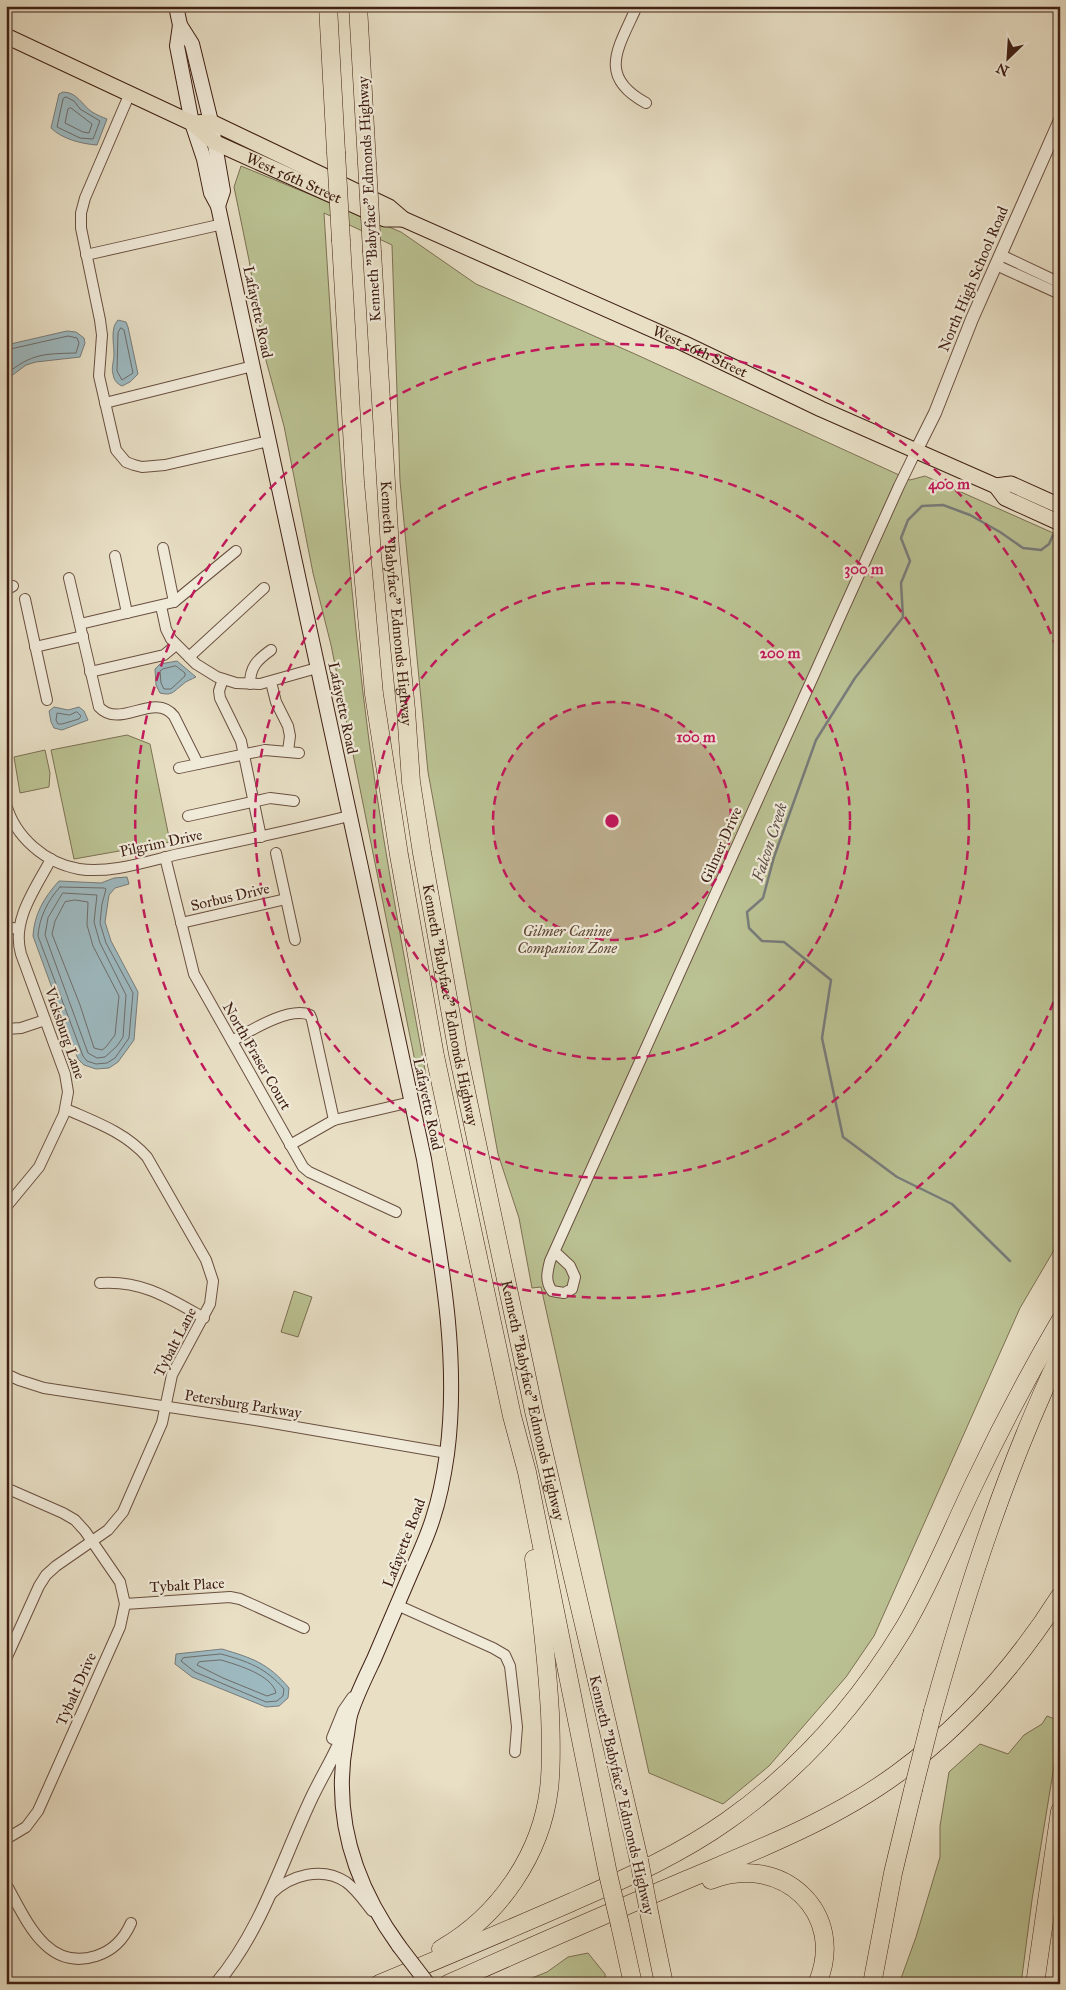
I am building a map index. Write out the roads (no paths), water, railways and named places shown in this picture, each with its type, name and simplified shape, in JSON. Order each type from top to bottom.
[{"type":"highway","name":"Kenneth \"Babyface\" Edmonds Highway","points":[[328,6],[355,482],[374,694],[400,864],[430,1029],[512,1416],[533,1500],[608,1874],[633,1984]]},
{"type":"highway","name":"Kenneth \"Babyface\" Edmonds Highway","points":[[358,6],[390,549],[411,782],[458,1054],[532,1401],[640,1860],[664,1984]]},
{"type":"highway","points":[[380,1984],[630,1877],[677,1852],[710,1833],[748,1806],[805,1756],[832,1728],[867,1684],[905,1626],[1000,1432],[1060,1321]]},
{"type":"highway","points":[[872,1984],[893,1873],[933,1711],[960,1618],[991,1527],[1026,1434],[1060,1355]]},
{"type":"highway","points":[[380,1984],[450,1944],[473,1928],[493,1908],[510,1888],[535,1844],[545,1809],[551,1769],[546,1650],[512,1416]]},
{"type":"highway","points":[[448,1984],[541,1942],[760,1849],[819,1821],[873,1790],[941,1739],[982,1698],[1029,1642],[1060,1596]]},
{"type":"highway","points":[[1035,1984],[1060,1812]]},
{"type":"highway","points":[[448,1984],[522,1959],[714,1879],[744,1872],[763,1873],[786,1882],[800,1892],[811,1906],[823,1930],[825,1947],[824,1964],[817,1984]]},
{"type":"highway","points":[[652,1929],[676,1984]]},
{"type":"main road","name":"Lafayette Road","points":[[176,6],[180,25],[177,46],[192,123],[204,159],[210,193],[218,206],[222,224],[424,1159],[438,1245],[452,1358],[447,1453],[440,1494],[433,1520],[351,1714],[343,1763],[342,1794],[345,1822],[357,1872],[373,1906],[389,1932],[428,1984]]},
{"type":"main road","name":"Lafayette Road","points":[[180,25],[192,44],[211,122],[223,191],[218,206]]},
{"type":"main road","name":"West 56th Street","points":[[6,36],[130,92],[192,123],[214,142],[385,219],[403,219]]},
{"type":"main road","name":"West 56th Street","points":[[192,123],[211,122],[389,207],[403,219],[683,343],[803,400],[996,486],[1005,498],[1060,523]]},
{"type":"main road","name":"West 56th Street","points":[[996,486],[1011,484],[1060,506]]},
{"type":"street","points":[[637,6],[618,52],[616,71],[620,82],[627,91],[646,103]]},
{"type":"street","points":[[130,92],[84,201],[81,228],[102,335],[99,376],[116,450],[126,462],[142,467],[165,465],[269,441]]},
{"type":"street","name":"North High School Road","points":[[916,451],[935,413],[998,260],[1060,120]]},
{"type":"street","points":[[86,255],[222,224]]},
{"type":"street","points":[[998,260],[1060,283]]},
{"type":"street","points":[[998,260],[1060,294]]},
{"type":"street","points":[[105,402],[252,366]]},
{"type":"street","name":"Gilmer Drive","points":[[555,1252],[916,451]]},
{"type":"street","points":[[162,548],[174,602]]},
{"type":"street","points":[[80,624],[174,602],[236,551]]},
{"type":"street","points":[[115,556],[127,613]]},
{"type":"street","points":[[69,578],[98,706],[104,712],[116,716],[156,707],[169,710],[174,716],[198,764]]},
{"type":"street","points":[[189,657],[264,588]]},
{"type":"street","points":[[25,599],[47,700]]},
{"type":"street","points":[[161,606],[168,635],[176,645],[201,667],[223,679],[250,684],[271,682],[318,668]]},
{"type":"street","points":[[36,648],[83,636]]},
{"type":"street","points":[[90,672],[164,656],[176,645]]},
{"type":"street","points":[[250,684],[250,674],[253,666],[271,650]]},
{"type":"street","points":[[223,679],[219,691],[220,698],[241,741],[262,837]]},
{"type":"street","points":[[271,682],[276,702],[288,726],[290,736],[288,751]]},
{"type":"street","points":[[179,768],[272,749],[299,753]]},
{"type":"street","points":[[188,816],[270,798],[294,801]]},
{"type":"street","name":"Pilgrim Drive","points":[[6,804],[24,838],[51,860],[69,867],[91,870],[110,868],[262,837],[349,816]]},
{"type":"street","points":[[276,853],[295,940]]},
{"type":"street","name":"North Fraser Court","points":[[165,857],[194,974],[303,1167],[309,1172],[396,1212]]},
{"type":"street","name":"Vicksburg Lane","points":[[6,1208],[41,1164],[66,1109],[68,1083],[19,947],[18,929],[24,910],[51,860]]},
{"type":"street","name":"Sorbus Drive","points":[[181,923],[286,899]]},
{"type":"street","points":[[6,927],[18,929]]},
{"type":"street","points":[[232,1041],[275,1018],[302,1013],[308,1014],[312,1020],[334,1120]]},
{"type":"street","points":[[6,1029],[21,1028],[45,1020]]},
{"type":"street","points":[[290,1145],[334,1120],[411,1102]]},
{"type":"street","name":"Tybalt Lane","points":[[7,1656],[44,1578],[56,1566],[112,1526],[123,1512],[161,1427],[172,1375],[204,1318],[212,1296],[213,1281],[211,1270],[149,1160],[134,1143],[118,1132],[66,1109]]},
{"type":"street","points":[[100,1283],[119,1283],[145,1287],[204,1318]]},
{"type":"street","name":"Petersburg Parkway","points":[[6,1374],[44,1388],[447,1453]]},
{"type":"street","name":"Tybalt Drive","points":[[6,1488],[70,1517],[79,1524],[120,1582],[125,1604],[121,1624],[38,1811],[26,1827],[6,1839]]},
{"type":"street","name":"Tybalt Place","points":[[125,1604],[230,1597],[240,1599],[304,1628]]},
{"type":"street","points":[[397,1604],[505,1655],[510,1666],[517,1727],[515,1752]]},
{"type":"street","points":[[312,1797],[344,1711],[364,1681]]},
{"type":"street","points":[[216,1984],[244,1946],[312,1797],[344,1734],[351,1714]]},
{"type":"street","points":[[266,1901],[279,1887],[291,1880],[312,1874],[326,1874],[340,1879],[354,1889],[389,1932]]},
{"type":"street","points":[[6,1884],[39,1940],[59,1955],[84,1958],[105,1953],[119,1942],[131,1923]]},
{"type":"water","points":[[63,92],[72,94],[92,112],[107,119],[97,145],[72,140],[51,128],[59,94]]},
{"type":"water","points":[[118,320],[126,322],[128,327],[138,374],[130,382],[122,386],[115,380],[112,369],[114,354],[113,332]]},
{"type":"water","points":[[67,331],[76,332],[84,338],[85,343],[80,357],[36,362],[26,365],[6,380],[6,345]]},
{"type":"water","points":[[177,661],[196,677],[185,682],[172,693],[160,693],[156,685],[155,669],[160,664]]},
{"type":"water","points":[[54,707],[68,710],[79,707],[84,711],[88,720],[62,730],[54,728],[49,711]]},
{"type":"water","points":[[127,877],[129,884],[115,888],[109,895],[105,922],[111,941],[138,992],[134,1040],[118,1062],[109,1068],[96,1069],[84,1065],[78,1059],[33,936],[35,921],[49,893],[59,881],[101,883],[114,878]]},
{"type":"water","points":[[222,1649],[242,1655],[266,1667],[289,1688],[288,1698],[279,1706],[266,1707],[192,1677],[175,1664],[176,1654]]},
{"type":"waterway","name":"Falcon Creek","points":[[1010,1261],[952,1204],[897,1177],[843,1137],[822,1038],[831,980],[784,942],[762,941],[749,928],[747,912],[763,898],[774,857],[816,740],[855,678],[903,617],[901,583],[910,561],[901,538],[908,520],[922,506],[943,505],[970,515],[1023,548],[1041,550],[1049,544],[1053,535]]},
{"type":"park label","name":"Gilmer Canine Companion Zone","points":[[567,940]]}]
